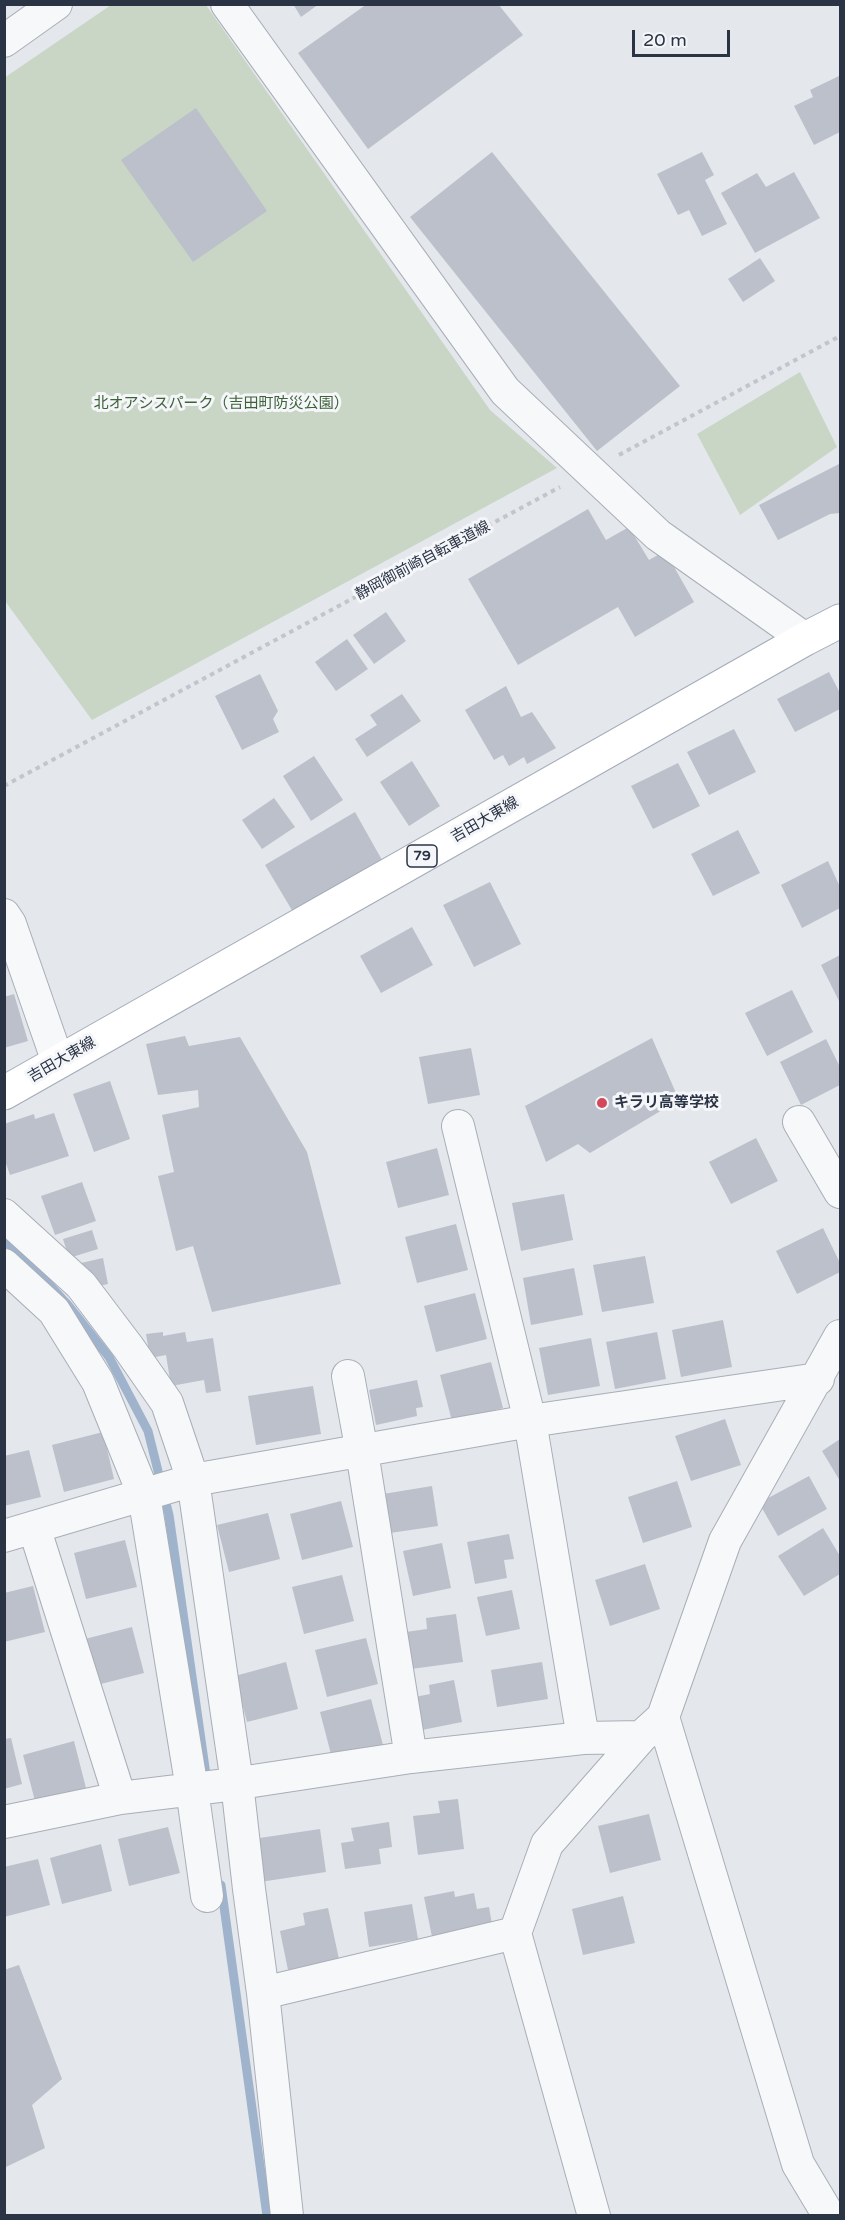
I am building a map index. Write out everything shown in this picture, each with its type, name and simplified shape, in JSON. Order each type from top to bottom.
[{"type":"main road","name":"吉田大東線","points":[[4,1093],[840,621]]},
{"type":"street","points":[[4,41],[56,4]]},
{"type":"street","points":[[227,4],[505,391],[658,535],[805,639]]},
{"type":"street","points":[[4,915],[10,924],[58,1062]]},
{"type":"street","points":[[800,1122],[840,1192]]},
{"type":"street","points":[[458,1126],[530,1421],[583,1738]]},
{"type":"street","points":[[4,1215],[81,1284],[167,1403],[188,1481],[213,1786],[207,1896]]},
{"type":"street","points":[[4,1265],[54,1311],[92,1372],[145,1494],[213,1786],[249,1889],[263,1993],[287,2216]]},
{"type":"street","points":[[594,2216],[515,1933],[547,1844],[652,1727],[725,1541],[818,1379],[840,1336]]},
{"type":"street","points":[[348,1376],[411,1757]]},
{"type":"street","points":[[4,1536],[188,1481],[530,1421],[818,1379]]},
{"type":"street","points":[[34,1527],[120,1798]]},
{"type":"street","points":[[4,1822],[120,1798],[411,1757],[583,1738],[652,1727]]},
{"type":"street","points":[[652,1727],[798,2164],[829,2216]]},
{"type":"street","points":[[263,1993],[515,1933]]},
{"type":"path","name":"静岡御前崎自転車道線","points":[[4,786],[840,336]]},
{"type":"green space","name":"北オアシスパーク（吉田町防災公園）","points":[[111,5],[206,5],[490,410],[557,468],[92,720],[5,601],[4,78]]},
{"type":"green space","points":[[800,372],[837,447],[740,515],[697,434]]},
{"type":"building","points":[[293,4],[319,4],[301,17]]},
{"type":"building","points":[[367,4],[498,4],[523,35],[368,149],[298,53]]},
{"type":"building","points":[[839,76],[840,132],[814,145],[794,106],[813,97],[810,90]]},
{"type":"building","points":[[196,108],[267,211],[193,262],[121,160]]},
{"type":"building","points":[[492,152],[680,386],[597,451],[410,217]]},
{"type":"building","points":[[702,152],[714,175],[705,180],[727,224],[702,236],[689,210],[678,215],[657,174]]},
{"type":"building","points":[[794,172],[820,218],[755,253],[721,193],[757,173],[766,187]]},
{"type":"building","points":[[760,258],[775,281],[743,302],[728,279]]},
{"type":"building","points":[[839,464],[840,513],[830,514],[778,540],[759,505]]},
{"type":"building","points":[[588,509],[606,540],[629,527],[649,560],[665,551],[694,602],[635,637],[618,607],[518,665],[468,579]]},
{"type":"building","points":[[386,612],[406,641],[374,664],[353,635]]},
{"type":"building","points":[[347,639],[368,669],[336,691],[315,662]]},
{"type":"building","points":[[829,672],[840,693],[840,709],[795,732],[777,699]]},
{"type":"building","points":[[260,674],[278,711],[273,719],[279,732],[242,750],[215,696]]},
{"type":"building","points":[[506,686],[521,717],[532,712],[556,748],[527,764],[524,757],[509,766],[503,755],[494,760],[465,710]]},
{"type":"building","points":[[402,694],[421,721],[367,757],[355,739],[377,725],[370,715]]},
{"type":"building","points":[[734,729],[756,772],[709,795],[687,752]]},
{"type":"building","points":[[314,756],[343,800],[311,821],[283,776]]},
{"type":"building","points":[[412,761],[440,806],[409,826],[380,782]]},
{"type":"building","points":[[678,763],[700,806],[653,829],[631,786]]},
{"type":"building","points":[[274,798],[295,827],[262,849],[242,820]]},
{"type":"building","points":[[355,812],[382,860],[293,912],[265,865]]},
{"type":"building","points":[[738,830],[760,873],[713,896],[691,854]]},
{"type":"building","points":[[828,861],[840,887],[840,908],[802,928],[781,885]]},
{"type":"building","points":[[490,882],[521,944],[474,967],[443,905]]},
{"type":"building","points":[[412,927],[433,965],[381,993],[360,956]]},
{"type":"building","points":[[840,955],[840,1003],[821,965]]},
{"type":"building","points":[[792,990],[813,1032],[767,1056],[745,1013]]},
{"type":"building","points":[[14,994],[28,1041],[4,1048],[4,997]]},
{"type":"building","points":[[185,1036],[189,1046],[240,1037],[307,1152],[341,1284],[212,1312],[193,1246],[176,1251],[158,1176],[174,1172],[162,1115],[199,1107],[198,1090],[158,1095],[146,1044]]},
{"type":"building","name":"キラリ高等学校","points":[[652,1038],[679,1100],[590,1153],[578,1144],[546,1162],[525,1106]]},
{"type":"building","points":[[826,1039],[840,1067],[840,1085],[801,1105],[780,1062]]},
{"type":"building","points":[[471,1048],[480,1095],[428,1104],[419,1057]]},
{"type":"building","points":[[110,1081],[130,1139],[94,1152],[73,1094]]},
{"type":"building","points":[[54,1113],[69,1156],[10,1175],[4,1158],[4,1124],[34,1114],[35,1119]]},
{"type":"building","points":[[756,1138],[778,1181],[731,1204],[709,1162]]},
{"type":"building","points":[[437,1148],[449,1195],[398,1208],[386,1162]]},
{"type":"building","points":[[82,1182],[96,1221],[55,1235],[41,1196]]},
{"type":"building","points":[[564,1194],[573,1240],[521,1251],[512,1203]]},
{"type":"building","points":[[456,1224],[468,1270],[417,1283],[405,1237]]},
{"type":"building","points":[[823,1228],[840,1263],[840,1272],[797,1294],[776,1251]]},
{"type":"building","points":[[92,1230],[98,1249],[69,1258],[63,1239]]},
{"type":"building","points":[[645,1256],[654,1303],[602,1312],[593,1265]]},
{"type":"building","points":[[103,1258],[108,1284],[94,1287],[83,1276],[81,1263]]},
{"type":"building","points":[[574,1268],[583,1315],[531,1325],[523,1278]]},
{"type":"building","points":[[475,1293],[487,1339],[436,1352],[424,1306]]},
{"type":"building","points":[[723,1320],[732,1367],[681,1377],[672,1330]]},
{"type":"building","points":[[163,1332],[163,1336],[185,1332],[187,1342],[213,1338],[221,1391],[206,1393],[204,1380],[171,1386],[166,1355],[150,1358],[146,1334]]},
{"type":"building","points":[[657,1332],[666,1379],[615,1389],[606,1342]]},
{"type":"building","points":[[591,1338],[600,1386],[548,1395],[539,1348]]},
{"type":"building","points":[[491,1362],[503,1408],[452,1421],[440,1375]]},
{"type":"building","points":[[417,1380],[423,1407],[416,1408],[417,1416],[376,1425],[369,1390]]},
{"type":"building","points":[[313,1386],[321,1434],[256,1445],[248,1396]]},
{"type":"building","points":[[725,1419],[741,1465],[691,1481],[675,1436]]},
{"type":"building","points":[[103,1432],[114,1479],[64,1492],[52,1445]]},
{"type":"building","points":[[840,1439],[840,1481],[822,1451]]},
{"type":"building","points":[[29,1450],[41,1497],[4,1506],[4,1456]]},
{"type":"building","points":[[809,1476],[827,1509],[778,1536],[759,1503]]},
{"type":"building","points":[[677,1481],[692,1527],[643,1543],[628,1497]]},
{"type":"building","points":[[432,1486],[438,1526],[390,1533],[383,1494]]},
{"type":"building","points":[[341,1501],[353,1547],[302,1560],[290,1514]]},
{"type":"building","points":[[268,1513],[280,1559],[229,1572],[217,1525]]},
{"type":"building","points":[[823,1528],[840,1556],[840,1574],[804,1596],[778,1556]]},
{"type":"building","points":[[509,1534],[514,1559],[504,1560],[507,1578],[475,1584],[467,1542]]},
{"type":"building","points":[[125,1540],[137,1587],[86,1599],[74,1553]]},
{"type":"building","points":[[442,1543],[451,1588],[413,1596],[403,1551]]},
{"type":"building","points":[[645,1564],[660,1609],[610,1626],[595,1580]]},
{"type":"building","points":[[342,1575],[354,1621],[304,1634],[292,1587]]},
{"type":"building","points":[[33,1586],[45,1632],[4,1642],[4,1593]]},
{"type":"building","points":[[512,1590],[520,1629],[486,1636],[477,1597]]},
{"type":"building","points":[[456,1614],[463,1662],[411,1669],[406,1632],[427,1629],[426,1618]]},
{"type":"building","points":[[132,1627],[144,1673],[93,1686],[81,1640]]},
{"type":"building","points":[[366,1638],[378,1684],[327,1697],[315,1650]]},
{"type":"building","points":[[286,1662],[298,1709],[247,1722],[235,1676]]},
{"type":"building","points":[[542,1662],[548,1699],[497,1707],[491,1670]]},
{"type":"building","points":[[454,1680],[462,1722],[422,1730],[415,1697],[430,1694],[429,1685]]},
{"type":"building","points":[[371,1699],[383,1745],[332,1758],[320,1712]]},
{"type":"building","points":[[11,1738],[22,1784],[4,1789],[4,1739]]},
{"type":"building","points":[[74,1741],[86,1788],[35,1801],[23,1755]]},
{"type":"building","points":[[458,1799],[464,1849],[418,1855],[413,1816],[440,1813],[438,1801]]},
{"type":"building","points":[[649,1814],[661,1860],[610,1873],[598,1826]]},
{"type":"building","points":[[389,1822],[392,1847],[379,1849],[381,1864],[345,1869],[341,1843],[354,1841],[351,1828]]},
{"type":"building","points":[[168,1827],[180,1873],[129,1886],[118,1839]]},
{"type":"building","points":[[320,1829],[326,1872],[260,1882],[253,1839]]},
{"type":"building","points":[[101,1844],[112,1891],[62,1904],[50,1858]]},
{"type":"building","points":[[38,1859],[50,1905],[4,1917],[4,1867]]},
{"type":"building","points":[[454,1891],[455,1897],[474,1893],[477,1909],[489,1907],[492,1924],[432,1937],[424,1897]]},
{"type":"building","points":[[623,1896],[635,1943],[583,1955],[572,1909]]},
{"type":"building","points":[[412,1904],[418,1939],[369,1947],[364,1912]]},
{"type":"building","points":[[328,1908],[339,1959],[288,1970],[280,1931],[305,1925],[303,1913]]},
{"type":"building","points":[[19,1965],[62,2079],[32,2105],[45,2148],[4,2168],[4,1970]]},
{"type":"waterway","points":[[4,1240],[21,1254],[68,1305],[109,1357],[148,1431],[169,1515],[207,1782]]},
{"type":"waterway","points":[[221,1885],[267,2216]]},
{"type":"place","name":"キラリ高等学校","points":[[602,1103]]}]
